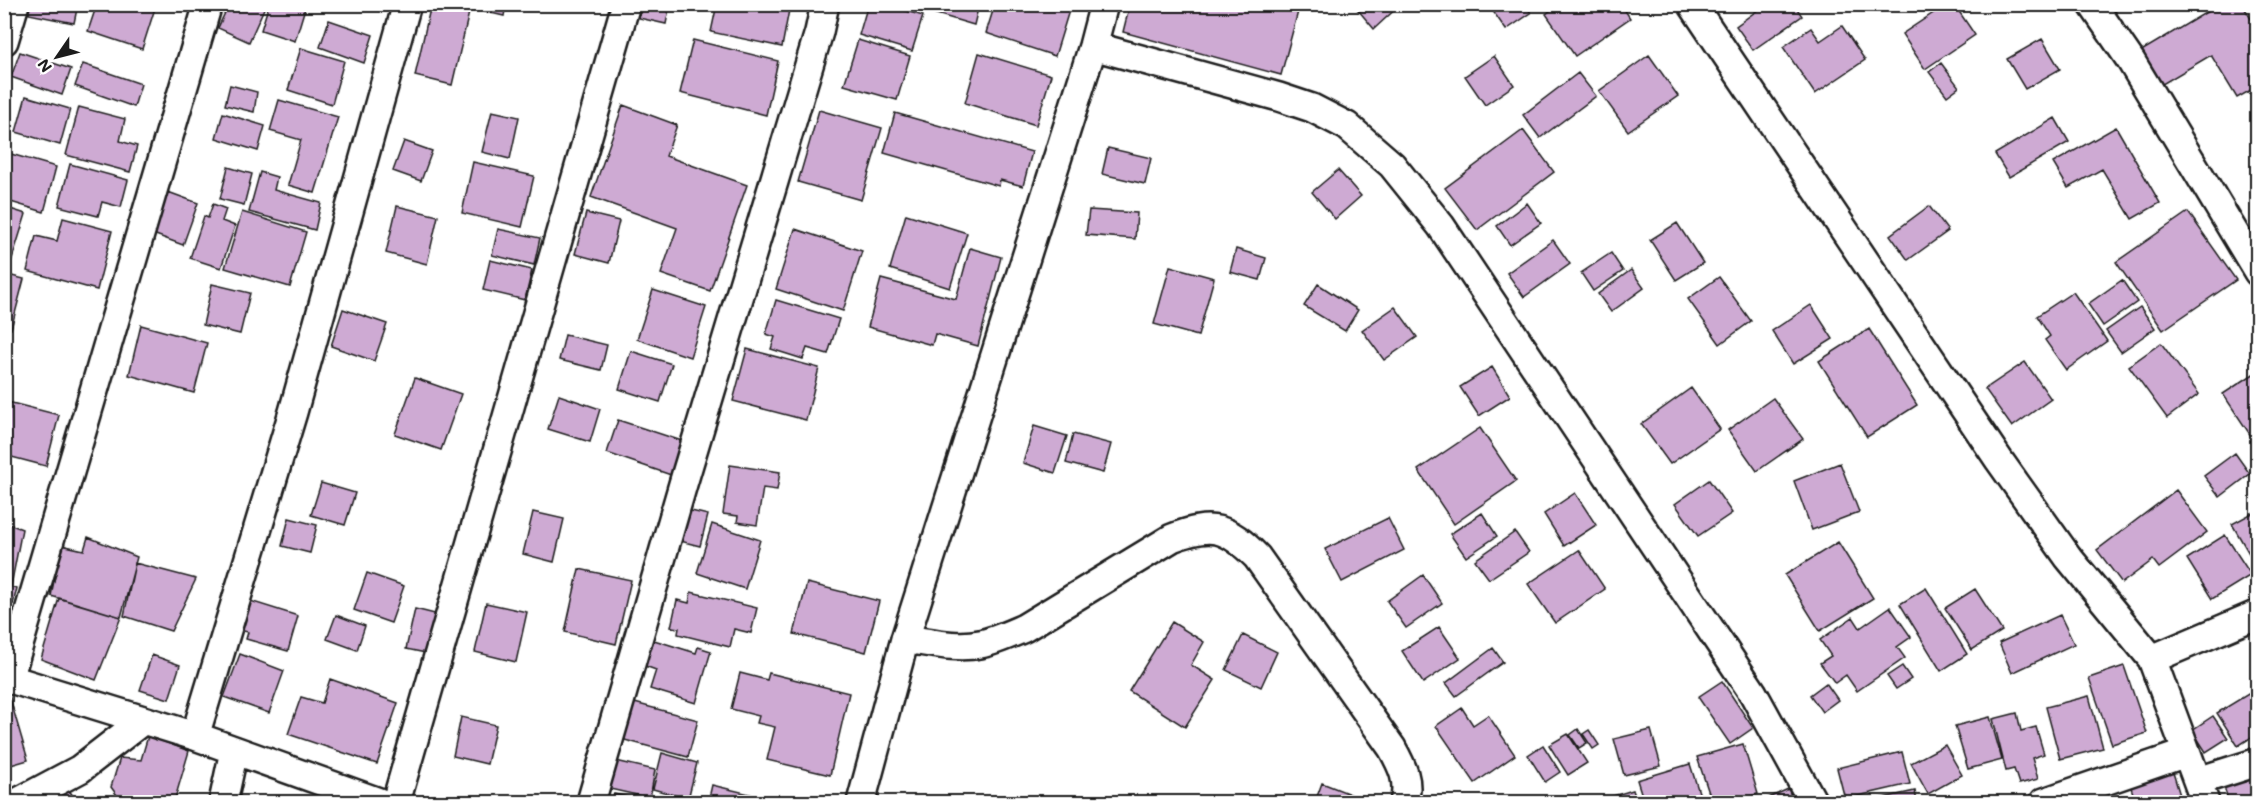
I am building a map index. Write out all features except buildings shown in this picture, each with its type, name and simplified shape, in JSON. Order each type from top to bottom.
[{"type":"street","points":[[4,40],[15,4]]},
{"type":"street","points":[[208,4],[7,678],[195,736],[379,802]]},
{"type":"street","points":[[195,736],[293,412],[407,4]]},
{"type":"street","points":[[396,802],[626,4]]},
{"type":"street","points":[[591,802],[686,472],[816,43],[825,4]]},
{"type":"street","points":[[861,802],[905,639],[1093,46],[1104,4]]},
{"type":"street","points":[[1692,4],[1999,460],[2068,557],[2152,659],[2202,792],[2258,762]]},
{"type":"street","points":[[2092,4],[2131,61],[2258,272]]},
{"type":"street","points":[[1093,46],[1312,108],[1347,126],[1392,165],[1442,225],[1720,643],[1773,726],[1813,802]]},
{"type":"street","points":[[905,639],[954,645],[978,644],[998,639],[1024,628],[1172,538],[1209,527],[1227,533],[1243,543],[1257,557],[1392,748],[1407,782],[1404,802]]},
{"type":"street","points":[[2152,659],[2258,614]]},
{"type":"street","points":[[18,802],[80,769],[141,721]]},
{"type":"street","points":[[223,802],[234,751]]},
{"type":"street","points":[[2044,802],[2186,753]]}]
